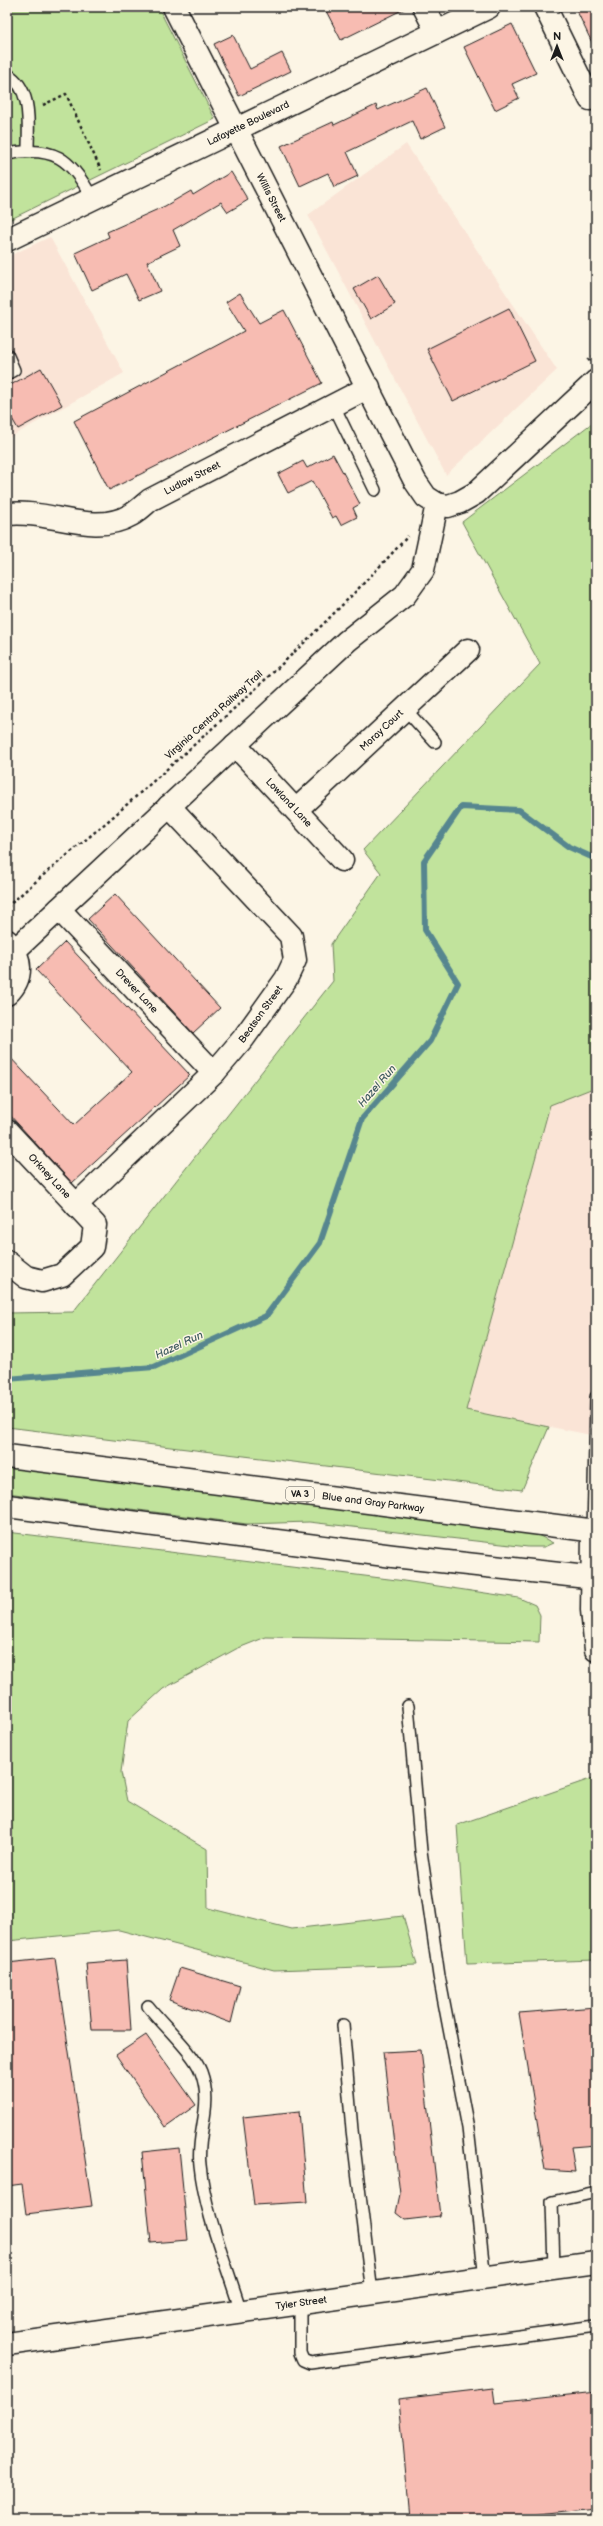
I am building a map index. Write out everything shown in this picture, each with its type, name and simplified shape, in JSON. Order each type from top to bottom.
[{"type":"main road","name":"Willis Street","points":[[174,7],[238,129],[415,481],[426,496],[437,504]]},
{"type":"main road","points":[[424,7],[437,32]]},
{"type":"main road","name":"Lafayette Boulevard","points":[[7,240],[489,7]]},
{"type":"main road","points":[[545,7],[590,99]]},
{"type":"main road","points":[[7,994],[16,984],[19,973],[19,961],[11,945],[58,909],[347,641],[405,595],[423,570],[437,504],[448,506],[476,492],[596,381]]},
{"type":"main road","name":"Ludlow Street","points":[[7,514],[43,514],[94,525],[113,522],[131,516],[150,500],[369,387]]},
{"type":"main road","name":"Moray Court","points":[[296,810],[468,650]]},
{"type":"main road","name":"Lowland Lane","points":[[236,745],[342,860]]},
{"type":"main road","name":"Beatson Street","points":[[76,1205],[214,1074],[248,1033],[286,979],[295,960],[291,936],[169,806]]},
{"type":"main road","name":"Drever Lane","points":[[58,909],[214,1074]]},
{"type":"main road","name":"Orkney Lane","points":[[7,1131],[76,1205]]},
{"type":"main road","points":[[7,1262],[26,1277],[42,1281],[62,1275],[92,1247],[94,1225],[76,1205]]},
{"type":"main road","name":"Blue and Gray Parkway","points":[[7,1456],[595,1531]]},
{"type":"main road","points":[[7,1506],[393,1556],[595,1578]]},
{"type":"main road","points":[[595,1531],[595,1578],[592,1610],[596,1650]]},
{"type":"main road","name":"Tyler Street","points":[[7,2344],[372,2293],[485,2279],[596,2262]]},
{"type":"lane","points":[[7,74],[21,87],[26,97],[28,111],[28,150]]},
{"type":"lane","points":[[7,154],[28,150],[49,153],[65,160],[82,180],[92,198]]},
{"type":"lane","points":[[7,354],[14,370],[7,374]]},
{"type":"lane","points":[[334,406],[375,490]]},
{"type":"lane","points":[[405,709],[434,742]]},
{"type":"lane","points":[[595,1531],[596,1397]]},
{"type":"lane","points":[[408,1706],[421,1851],[439,1976],[468,2128],[485,2279]]},
{"type":"lane","points":[[148,2006],[193,2058],[201,2070],[206,2088],[207,2106],[200,2138],[203,2188],[241,2312]]},
{"type":"lane","points":[[343,2025],[352,2130],[372,2293]]},
{"type":"lane","points":[[554,2268],[552,2202],[596,2192]]},
{"type":"lane","points":[[300,2304],[300,2353],[304,2360],[310,2363],[596,2326]]},
{"type":"path","points":[[41,106],[66,94],[101,170]]},
{"type":"path","name":"Virginia Central Railway Trail","points":[[7,907],[40,876],[124,807],[264,680],[344,604],[410,534]]},
{"type":"shaded area","points":[[406,144],[557,370],[446,475],[308,215]]},
{"type":"shaded area","points":[[50,237],[124,373],[7,439],[7,257]]},
{"type":"shaded area","points":[[596,1087],[596,1436],[465,1410],[550,1104]]},
{"type":"green space","points":[[7,7],[158,7],[215,119],[7,221]]},
{"type":"green space","points":[[596,420],[596,1087],[550,1105],[466,1410],[549,1427],[522,1490],[7,1427],[7,1313],[73,1312],[333,981],[331,944],[381,873],[363,850],[540,664],[462,522]]},
{"type":"green space","points":[[7,1466],[538,1535],[553,1543],[544,1547],[528,1547],[309,1522],[247,1524],[7,1493]]},
{"type":"green space","points":[[7,1532],[397,1580],[519,1598],[535,1605],[540,1615],[539,1642],[266,1637],[236,1649],[163,1689],[128,1721],[121,1772],[127,1801],[207,1849],[208,1908],[292,1929],[403,1916],[417,1965],[274,1970],[119,1930],[7,1941]]},
{"type":"green space","points":[[596,1777],[596,1960],[467,1964],[457,1825]]},
{"type":"building","points":[[324,7],[408,7],[341,40]]},
{"type":"building","points":[[575,7],[596,7],[596,51]]},
{"type":"building","points":[[512,24],[536,73],[512,84],[519,98],[495,110],[464,47]]},
{"type":"building","points":[[233,35],[250,69],[282,53],[291,71],[239,96],[214,44]]},
{"type":"building","points":[[427,88],[445,127],[420,139],[412,121],[347,152],[358,176],[334,187],[328,173],[300,186],[281,146],[333,122],[334,125],[376,105],[378,110]]},
{"type":"building","points":[[231,172],[248,200],[228,212],[221,202],[173,230],[180,246],[147,262],[160,291],[139,300],[126,274],[92,290],[75,253],[109,237],[107,232],[165,206],[191,191],[193,195]]},
{"type":"building","points":[[378,275],[395,304],[371,319],[354,289]]},
{"type":"building","points":[[240,293],[259,323],[284,310],[322,383],[109,490],[74,421],[244,331],[226,302]]},
{"type":"building","points":[[509,308],[535,361],[453,401],[427,349]]},
{"type":"building","points":[[41,368],[62,405],[18,429],[7,410],[7,387]]},
{"type":"building","points":[[333,454],[360,504],[353,508],[357,517],[341,525],[336,516],[332,518],[312,481],[288,493],[278,474],[303,461],[307,468]]},
{"type":"building","points":[[115,894],[220,1008],[193,1033],[88,919]]},
{"type":"building","points":[[65,942],[190,1075],[72,1183],[7,1112],[7,1054],[74,1125],[132,1072],[36,970]]},
{"type":"building","points":[[55,1958],[92,2206],[26,2214],[22,2184],[7,2186],[7,1963]]},
{"type":"building","points":[[126,1960],[131,2030],[92,2030],[86,1963]]},
{"type":"building","points":[[180,1968],[240,1986],[231,2023],[169,2000]]},
{"type":"building","points":[[596,2007],[596,2145],[571,2147],[575,2172],[545,2170],[519,2013]]},
{"type":"building","points":[[146,2035],[196,2105],[165,2127],[116,2055]]},
{"type":"building","points":[[421,2050],[440,2216],[405,2220],[396,2213],[400,2194],[383,2052]]},
{"type":"building","points":[[299,2111],[307,2202],[254,2205],[243,2117]]},
{"type":"building","points":[[179,2148],[188,2240],[151,2243],[142,2152]]},
{"type":"building","points":[[493,2388],[495,2403],[596,2392],[596,2508],[491,2519],[410,2519],[399,2399]]},
{"type":"waterway","name":"Hazel Run","points":[[7,1379],[154,1367],[266,1316],[320,1243],[362,1119],[430,1041],[458,983],[425,930],[424,861],[461,807],[519,810],[569,847],[596,859]]}]
